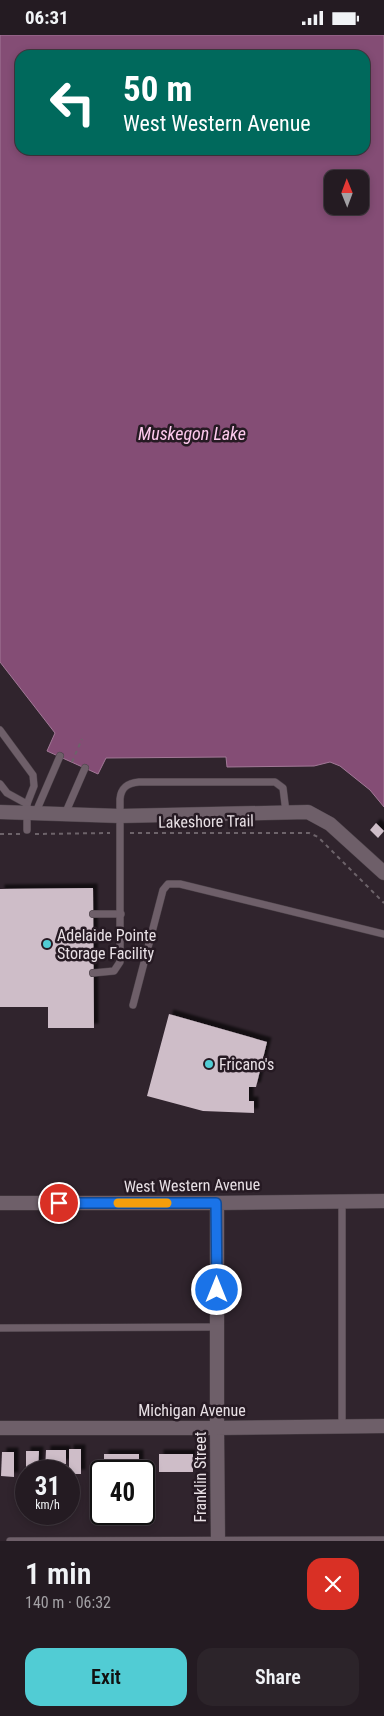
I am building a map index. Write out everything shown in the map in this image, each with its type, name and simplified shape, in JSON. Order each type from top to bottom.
[{"type":"street","points":[[0,812],[30,811],[120,816],[308,812],[321,817],[384,873]]},
{"type":"street","name":"West Western Avenue","points":[[0,1203],[384,1201]]},
{"type":"street","name":"Franklin Street","points":[[216,1203],[218,1541]]},
{"type":"street","name":"Michigan Avenue","points":[[0,1428],[384,1426]]},
{"type":"lane","points":[[0,730],[33,775],[34,786],[27,830]]},
{"type":"lane","points":[[30,811],[60,756]]},
{"type":"lane","points":[[65,814],[85,768]]},
{"type":"lane","points":[[93,973],[110,973],[119,965],[122,948],[121,792],[129,784],[139,782],[275,782],[283,788],[286,812]]},
{"type":"lane","points":[[0,784],[7,793],[30,811]]},
{"type":"lane","points":[[133,1005],[163,890],[168,884],[180,884],[384,934]]},
{"type":"lane","points":[[93,914],[121,914]]},
{"type":"lane","points":[[342,1200],[342,1426]]},
{"type":"lane","points":[[0,1328],[217,1327]]},
{"type":"lane","points":[[10,1541],[384,1540]]},
{"type":"path","points":[[72,762],[82,739]]},
{"type":"path","name":"Lakeshore Trail","points":[[0,834],[309,833],[318,837],[384,903]]},
{"type":"water","name":"Muskegon Lake","points":[[0,35],[384,35],[384,807],[370,790],[340,766],[330,762],[314,766],[227,767],[226,757],[106,758],[98,774],[47,751],[55,733],[0,662]]},
{"type":"building","points":[[376,823],[384,831],[378,838],[370,830]]},
{"type":"building","name":"Adelaide Pointe Storage Facility","points":[[93,888],[94,1028],[48,1028],[48,1007],[0,1007],[0,889]]},
{"type":"building","name":"Fricano's","points":[[169,1014],[267,1042],[256,1087],[249,1087],[249,1101],[254,1101],[254,1113],[203,1111],[147,1096]]},
{"type":"building","points":[[69,1449],[81,1449],[81,1474],[80,1460],[69,1460]]},
{"type":"building","points":[[46,1450],[66,1450],[66,1460],[46,1460]]},
{"type":"building","points":[[26,1451],[39,1451],[39,1460],[26,1460]]},
{"type":"building","points":[[2,1452],[14,1452],[14,1477],[1,1476]]},
{"type":"building","points":[[104,1454],[139,1454],[139,1460],[104,1460]]},
{"type":"building","points":[[159,1454],[193,1454],[193,1472],[159,1472]]},
{"type":"slow traffic","points":[[118,1203],[167,1203]]},
{"type":"place","name":"Adelaide Pointe Storage Facility","points":[[47,944]]},
{"type":"place","name":"Fricano's","points":[[209,1064]]},
{"type":"route","points":[[59,1203],[216,1203],[217,1290]]}]
